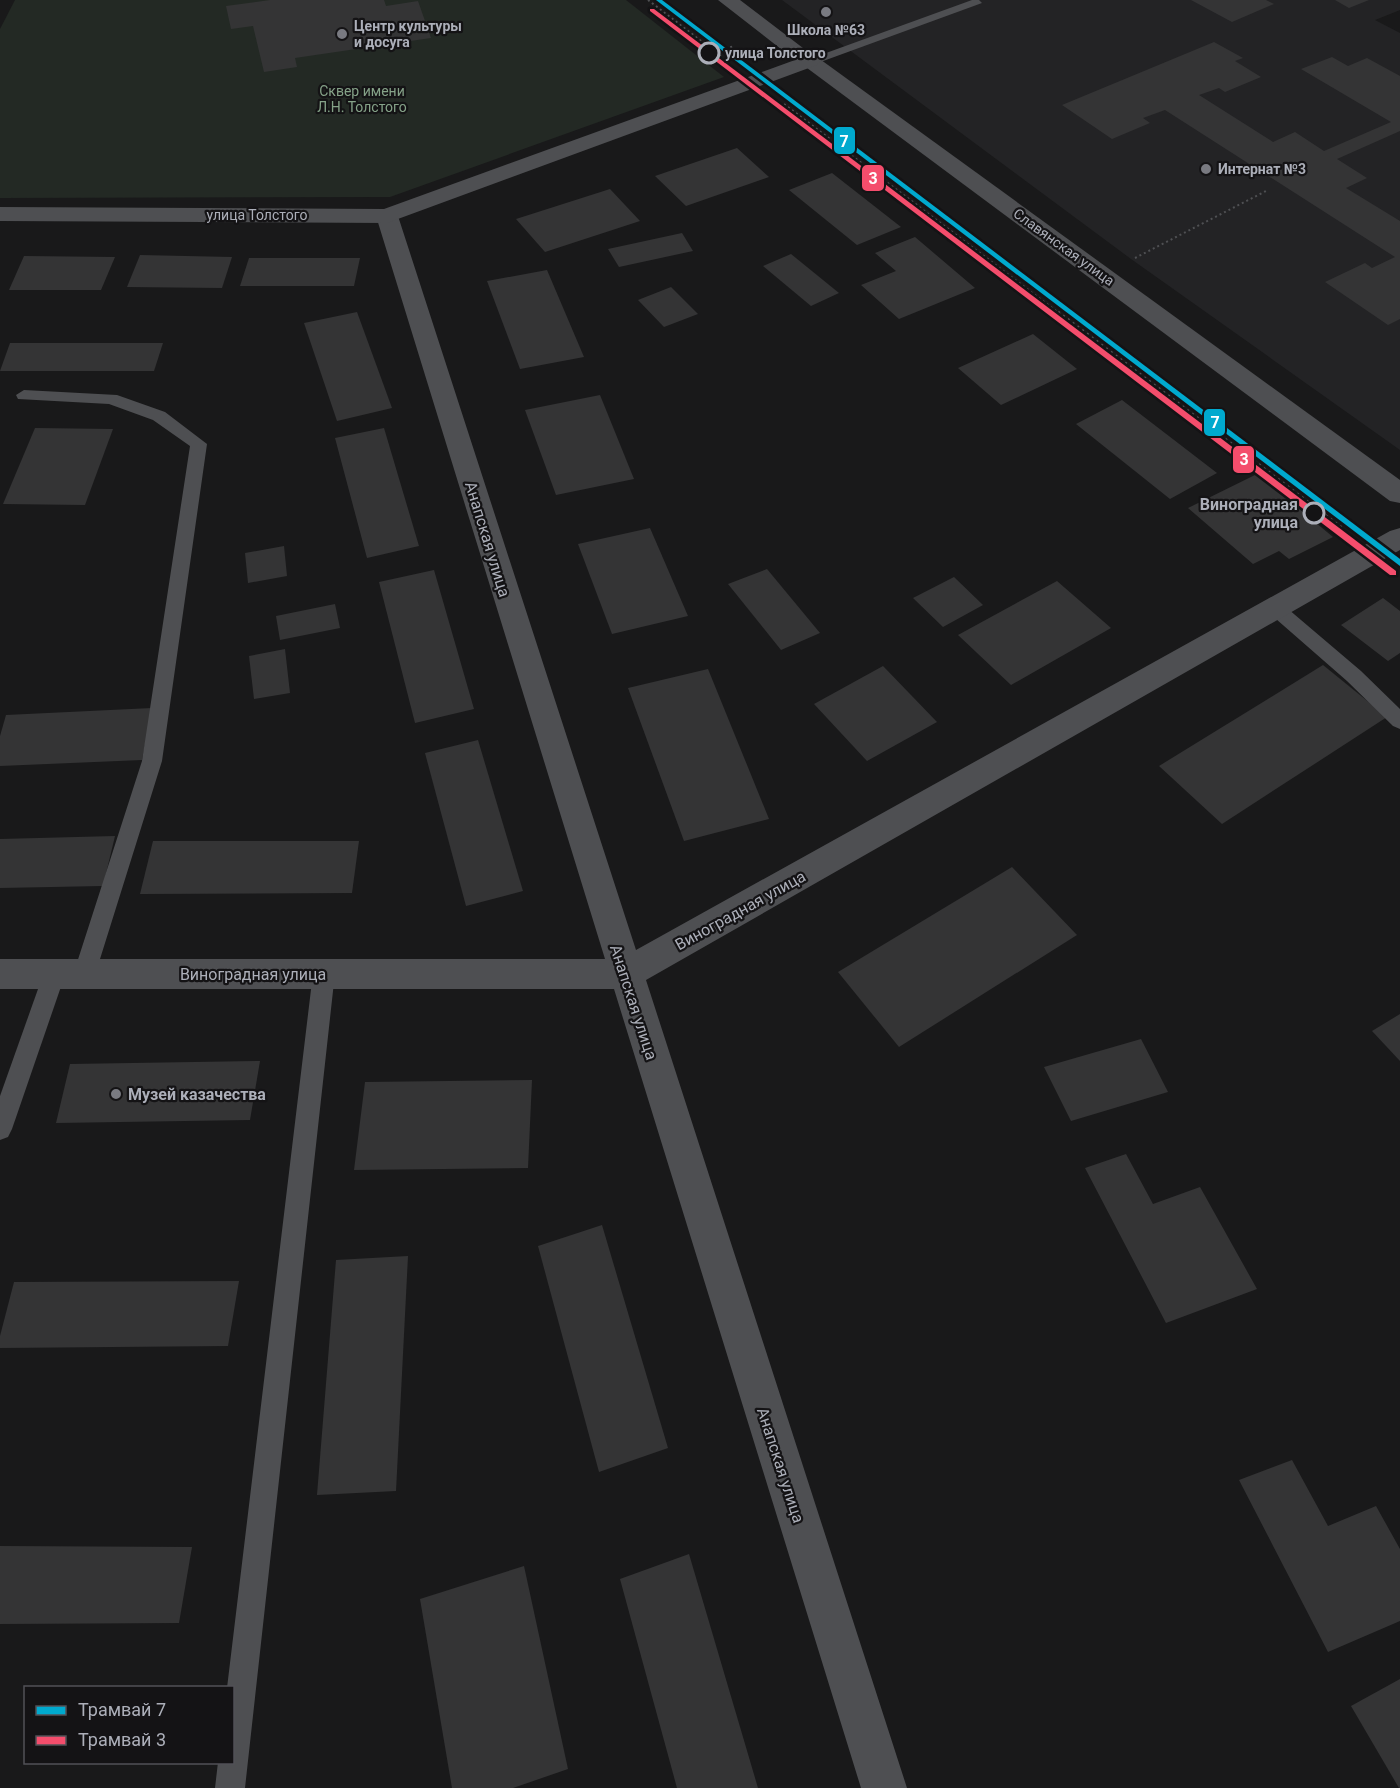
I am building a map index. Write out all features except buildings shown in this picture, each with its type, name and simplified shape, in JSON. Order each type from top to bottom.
[{"type":"street","name":"Славянская улица","points":[[728,0],[1400,494]]},
{"type":"street","name":"улица Толстого","points":[[0,213],[387,216],[810,61]]},
{"type":"street","name":"Анапская улица","points":[[387,216],[884,1788]]},
{"type":"street","name":"Виноградная улица","points":[[0,974],[626,974],[1387,545]]},
{"type":"lane","points":[[810,61],[976,3]]},
{"type":"lane","points":[[0,1129],[69,975],[152,761],[199,444],[159,416],[111,399],[24,395]]},
{"type":"lane","points":[[1275,608],[1354,676],[1400,721]]},
{"type":"lane","points":[[234,1753],[324,973]]},
{"type":"lane","points":[[230,1788],[233,1764]]},
{"type":"path","points":[[648,0],[754,82],[1387,545]]},
{"type":"path","points":[[1131,259],[1266,190]]},
{"type":"shaded area","name":"Интернат №3","points":[[782,0],[1400,0],[1400,10],[1375,20],[1400,33],[1400,450],[1131,259]]},
{"type":"green space","name":"Сквер имени Л.Н. Толстого","points":[[15,0],[626,0],[724,77],[390,197],[0,198],[0,29]]},
{"type":"tram line","name":"7","points":[[659,0],[1400,563]]},
{"type":"tram line","name":"3","points":[[652,10],[1393,573]]},
{"type":"place","name":"Школа №63","points":[[826,12]]},
{"type":"place","name":"Центр культуры и досуга","points":[[342,34]]},
{"type":"place","name":"улица Толстого","points":[[709,53]]},
{"type":"place","name":"Интернат №3","points":[[1206,169]]},
{"type":"place","name":"Виноградная улица","points":[[1314,513]]},
{"type":"place","name":"Музей казачества","points":[[116,1094]]}]
